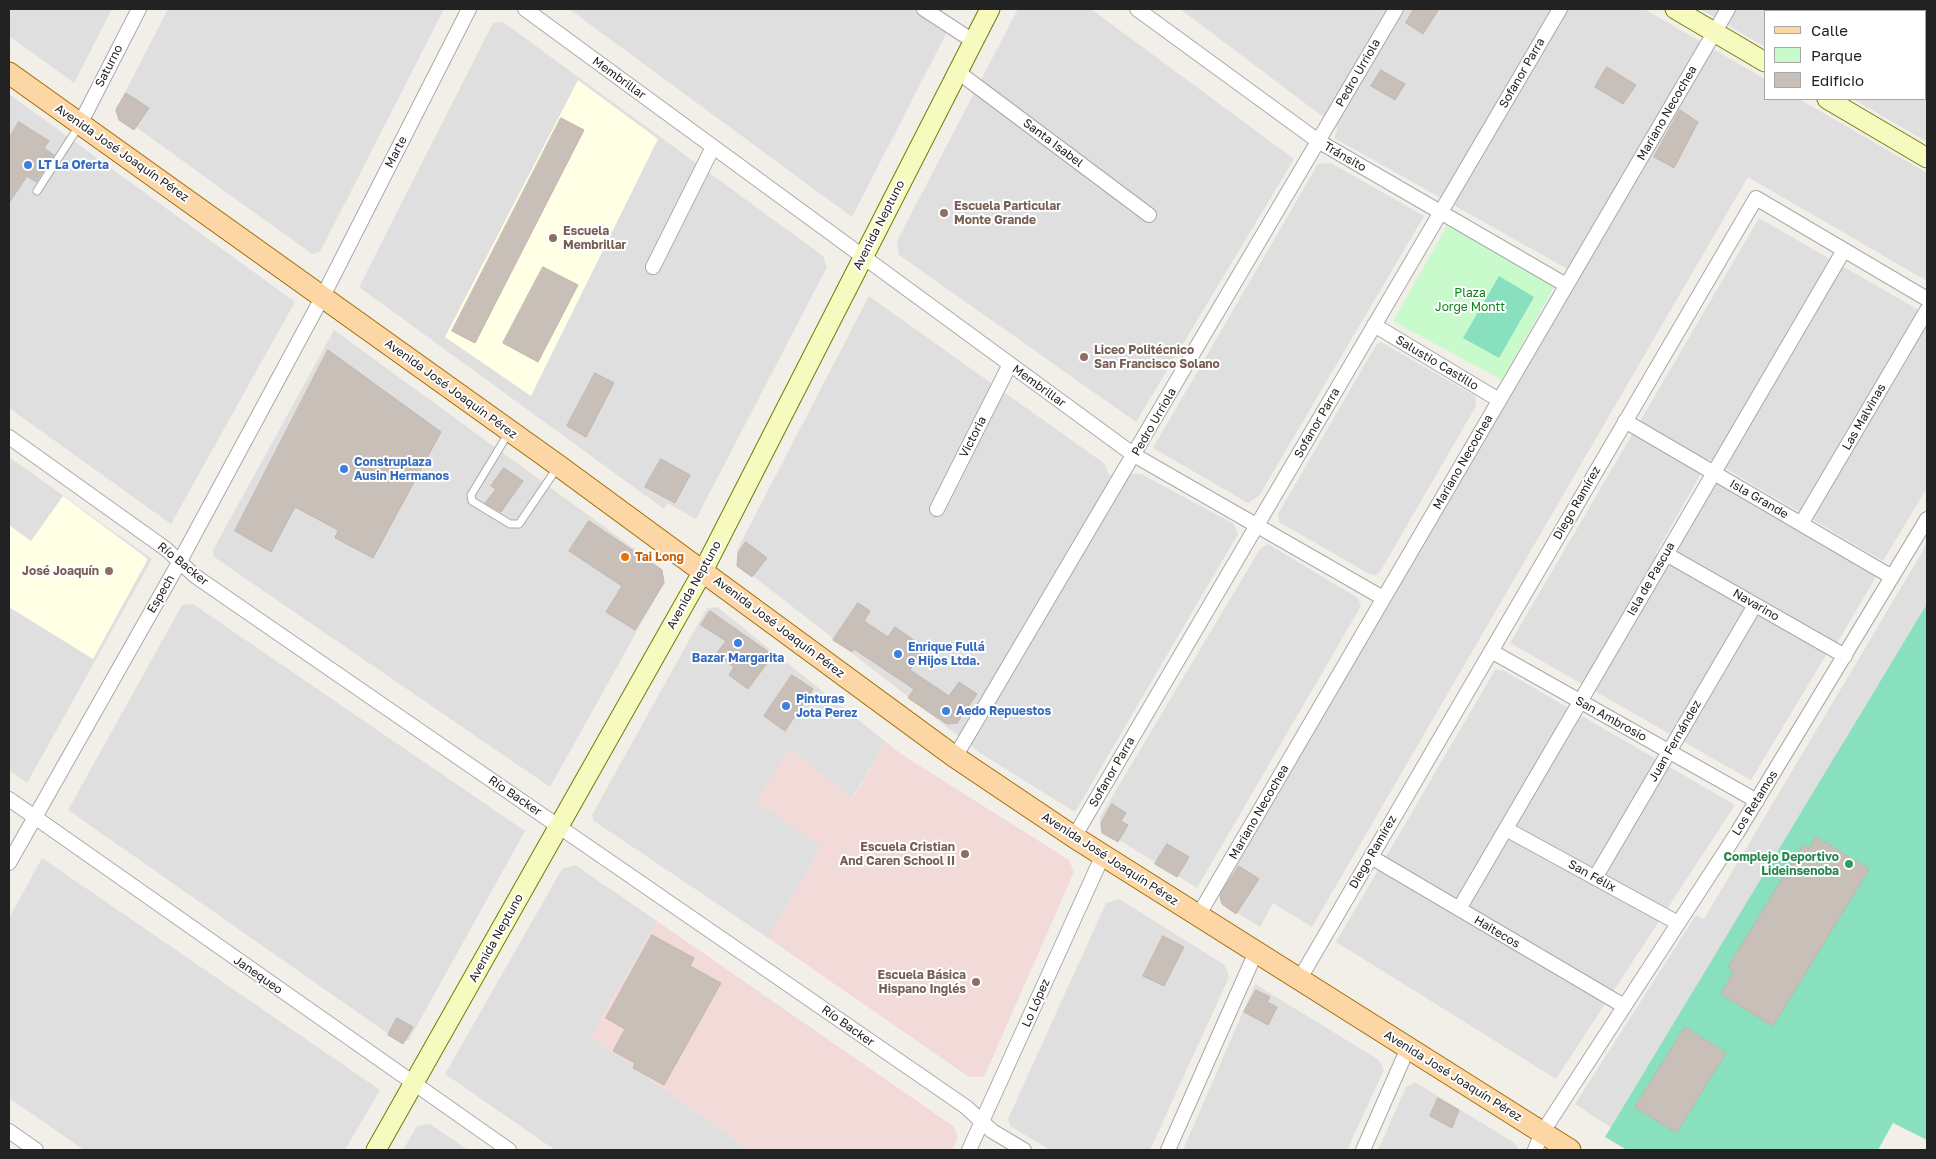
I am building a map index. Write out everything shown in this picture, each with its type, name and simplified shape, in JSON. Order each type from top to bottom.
[{"type":"main road","name":"Avenida Neptuno","points":[[376,1150],[703,571],[990,9]]},
{"type":"main road","points":[[1675,9],[1764,61]]},
{"type":"main road","name":"Avenida José Joaquín Pérez","points":[[9,73],[559,466],[955,757],[1074,837],[1408,1048],[1539,1142],[1570,1150]]},
{"type":"main road","points":[[1829,100],[1927,158]]},
{"type":"street","name":"Saturno","points":[[80,124],[138,9]]},
{"type":"street","name":"Marte","points":[[323,296],[469,9]]},
{"type":"street","name":"Membrillar","points":[[525,9],[1134,455],[1384,598]]},
{"type":"street","points":[[924,9],[973,41]]},
{"type":"street","name":"Pedro Urriola","points":[[955,757],[1396,9]]},
{"type":"street","name":"Sofanor Parra","points":[[1074,837],[1560,9]]},
{"type":"street","name":"Mariano Necochea","points":[[1198,916],[1728,9]]},
{"type":"street","name":"Tránsito","points":[[1146,11],[1318,141],[1566,285]]},
{"type":"street","name":"Santa Isabel","points":[[958,72],[1149,215]]},
{"type":"street","points":[[653,267],[713,147]]},
{"type":"street","name":"Diego Ramírez","points":[[1299,980],[1756,198],[1927,299]]},
{"type":"street","name":"Isla de Pascua","points":[[1459,909],[1844,250]]},
{"type":"street","name":"Espech","points":[[9,864],[180,561],[323,296]]},
{"type":"street","name":"Las Malvinas","points":[[1801,524],[1927,310]]},
{"type":"street","name":"Salustio Castillo","points":[[1374,325],[1499,400]]},
{"type":"street","name":"Victoria","points":[[937,509],[1010,364]]},
{"type":"street","name":"Isla Grande","points":[[1625,421],[1892,577]]},
{"type":"street","name":"Río Backer","points":[[9,437],[180,561],[195,576],[966,1107],[992,1131],[1024,1150]]},
{"type":"street","name":"Los Retamos","points":[[1539,1142],[1624,1006],[1757,801],[1927,519]]},
{"type":"street","name":"Navarino","points":[[1666,554],[1845,656]]},
{"type":"street","name":"Juan Fernández","points":[[1595,878],[1755,605]]},
{"type":"street","name":"San Ambrosio","points":[[1491,651],[1757,801]]},
{"type":"street","name":"Janequeo","points":[[9,799],[509,1150]]},
{"type":"street","name":"San Félix","points":[[1506,829],[1678,923]]},
{"type":"street","name":"Lo López","points":[[969,1150],[1103,855]]},
{"type":"street","name":"Haitecos","points":[[1371,857],[1624,1006]]},
{"type":"street","points":[[1168,1150],[1256,952]]},
{"type":"street","points":[[1363,1150],[1408,1048]]},
{"type":"street","points":[[9,1131],[36,1150]]},
{"type":"lane","points":[[37,191],[80,124]]},
{"type":"lane","points":[[509,431],[471,494],[472,501],[510,524],[518,524],[559,466]]},
{"type":"shaded area","points":[[9,9],[112,9],[74,83],[9,36]]},
{"type":"shaded area","points":[[168,9],[444,9],[320,252],[312,254],[115,112]]},
{"type":"shaded area","points":[[569,9],[944,9],[936,23],[948,30],[852,217]]},
{"type":"shaded area","points":[[1018,9],[1091,9],[1294,159],[1136,422],[899,255],[897,241]]},
{"type":"shaded area","points":[[1180,9],[1644,9],[1764,78],[1764,100],[1801,100],[1927,173],[1927,281],[1748,177],[1312,927],[1273,903],[1260,927],[1220,902],[1219,895],[1580,276],[1334,138],[1338,128]]},
{"type":"shaded area","points":[[1700,9],[1927,9],[1927,142],[1855,100],[1926,100],[1926,10],[1764,10],[1764,46]]},
{"type":"shaded area","points":[[503,22],[823,256],[827,267],[696,519],[667,503],[664,509],[359,287],[493,23]]},
{"type":"shaded area","name":"Escuela Membrillar","points":[[578,80],[658,139],[531,396],[445,337]]},
{"type":"shaded area","points":[[9,94],[295,302],[171,524],[9,408]]},
{"type":"shaded area","points":[[1331,163],[1424,216],[1259,496],[1248,503],[1153,448],[1318,164]]},
{"type":"shaded area","points":[[1759,218],[1927,315],[1927,488],[1883,561],[1709,459],[1656,553],[1828,652],[1751,780],[1510,643]]},
{"type":"shaded area","points":[[869,296],[1105,464],[1109,475],[1141,474],[1234,524],[1238,534],[1075,812],[980,753],[739,565],[737,550]]},
{"type":"shaded area","points":[[334,330],[661,568],[665,581],[550,787],[214,557],[213,550]]},
{"type":"shaded area","points":[[1381,342],[1475,396],[1476,406],[1380,572],[1376,575],[1369,574],[1279,522],[1278,514],[1376,345]]},
{"type":"shaded area","points":[[9,457],[152,559],[27,783],[9,770]]},
{"type":"shaded area","points":[[1715,481],[1877,575],[1836,645],[1674,551]]},
{"type":"shaded area","points":[[63,496],[148,559],[93,659],[9,607],[9,525],[31,541]]},
{"type":"shaded area","points":[[1268,544],[1358,598],[1361,606],[1197,888],[1100,828],[1100,817],[1260,549]]},
{"type":"shaded area","points":[[1927,544],[1927,625],[1621,1134],[1575,1104],[1696,915],[1704,919]]},
{"type":"shaded area","points":[[193,604],[525,831],[409,1040],[400,1042],[68,810],[182,605]]},
{"type":"shaded area","points":[[717,607],[886,742],[852,798],[757,801],[822,846],[768,938],[594,821],[592,815],[707,608]]},
{"type":"shaded area","points":[[1495,670],[1503,670],[1735,805],[1556,1079],[1336,942]]},
{"type":"shaded area","points":[[886,742],[901,754],[1069,860],[1074,872],[984,1077],[969,1077],[768,938],[821,846],[756,802],[790,748],[853,798]]},
{"type":"shaded area","points":[[42,858],[380,1090],[345,1150],[84,1150],[9,1098],[9,918]]},
{"type":"shaded area","points":[[575,865],[657,921],[591,1037],[749,1150],[555,1150],[445,1074],[562,869]]},
{"type":"shaded area","points":[[1119,899],[1225,965],[1229,977],[1150,1150],[1050,1150],[1010,1126],[1008,1119],[1106,903]]},
{"type":"shaded area","points":[[657,921],[953,1126],[958,1137],[952,1150],[749,1150],[591,1037]]},
{"type":"shaded area","points":[[1255,984],[1379,1060],[1384,1070],[1347,1150],[1183,1150]]},
{"type":"shaded area","points":[[1415,1082],[1516,1144],[1518,1150],[1378,1150],[1406,1087]]},
{"type":"shaded area","points":[[430,1124],[468,1150],[403,1150],[417,1126]]},
{"type":"green space","name":"Plaza Jorge Montt","points":[[1448,224],[1554,287],[1502,380],[1393,321]]},
{"type":"green space","points":[[1499,276],[1534,297],[1499,358],[1463,338]]},
{"type":"green space","name":"Complejo Deportivo Lideinsenoba","points":[[1927,604],[1927,1140],[1893,1123],[1878,1150],[1627,1150],[1605,1137]]},
{"type":"building","points":[[1414,9],[1439,9],[1423,34],[1406,23]]},
{"type":"building","points":[[1607,67],[1636,85],[1623,104],[1595,87]]},
{"type":"building","points":[[1381,70],[1405,84],[1395,100],[1371,86]]},
{"type":"building","points":[[126,93],[149,108],[134,130],[119,120],[116,110]]},
{"type":"building","points":[[1680,110],[1698,122],[1674,168],[1654,157]]},
{"type":"building","points":[[561,118],[584,130],[475,343],[452,331]]},
{"type":"building","name":"LT La Oferta","points":[[19,122],[49,141],[44,148],[54,155],[36,182],[27,176],[9,203],[9,138]]},
{"type":"building","points":[[543,267],[578,285],[538,362],[503,343]]},
{"type":"building","name":"Construplaza Ausin Hermanos","points":[[328,350],[441,432],[373,558],[335,538],[338,530],[295,507],[271,552],[235,531]]},
{"type":"building","points":[[595,373],[614,383],[586,437],[567,426]]},
{"type":"building","points":[[661,459],[690,475],[675,503],[645,487]]},
{"type":"building","points":[[504,468],[523,481],[501,512],[485,503],[496,489],[491,486]]},
{"type":"building","points":[[589,521],[662,570],[664,583],[635,630],[606,612],[622,586],[569,551]]},
{"type":"building","points":[[746,542],[767,558],[752,577],[737,566],[738,553]]},
{"type":"building","points":[[858,603],[870,611],[864,621],[888,637],[895,627],[925,648],[910,670],[949,696],[959,682],[977,694],[957,723],[947,724],[908,698],[914,689],[854,649],[852,652],[833,640]]},
{"type":"building","points":[[710,611],[773,655],[748,689],[729,675],[734,667],[716,654],[726,641],[701,625]]},
{"type":"building","name":"Pinturas Jota Perez","points":[[792,675],[813,689],[785,731],[764,716]]},
{"type":"building","points":[[1112,804],[1126,813],[1121,821],[1128,825],[1118,842],[1102,833],[1101,823]]},
{"type":"building","points":[[1816,837],[1869,869],[1773,1026],[1721,994],[1734,971],[1728,967],[1803,845],[1809,848]]},
{"type":"building","points":[[1167,844],[1189,857],[1177,877],[1155,864]]},
{"type":"building","points":[[1239,866],[1259,879],[1236,914],[1222,904],[1220,895]]},
{"type":"building","points":[[652,935],[694,958],[690,966],[721,983],[664,1085],[633,1068],[635,1063],[613,1051],[625,1029],[606,1018]]},
{"type":"building","points":[[1163,936],[1184,947],[1164,986],[1143,976]]},
{"type":"building","points":[[1256,990],[1270,997],[1267,1002],[1277,1007],[1268,1025],[1244,1012]]},
{"type":"building","points":[[397,1018],[413,1027],[403,1044],[388,1035]]},
{"type":"building","points":[[1685,1027],[1726,1053],[1676,1133],[1635,1107]]},
{"type":"building","points":[[1438,1098],[1459,1110],[1452,1128],[1430,1116]]},
{"type":"place","name":"LT La Oferta","points":[[28,165]]},
{"type":"place","name":"Escuela Particular Monte Grande","points":[[944,213]]},
{"type":"place","name":"Escuela Membrillar","points":[[553,238]]},
{"type":"place","name":"Liceo Politécnico San Francisco Solano","points":[[1084,357]]},
{"type":"place","name":"Construplaza Ausin Hermanos","points":[[344,469]]},
{"type":"place","name":"Tai Long","points":[[625,557]]},
{"type":"place","name":"José Joaquín","points":[[109,571]]},
{"type":"place","name":"Bazar Margarita","points":[[738,643]]},
{"type":"place","name":"Enrique Fullá e Hijos Ltda.","points":[[898,654]]},
{"type":"place","name":"Pinturas Jota Perez","points":[[786,706]]},
{"type":"place","name":"Aedo Repuestos","points":[[946,711]]},
{"type":"place","name":"Escuela Cristian And Caren School II","points":[[965,854]]},
{"type":"place","name":"Complejo Deportivo Lideinsenoba","points":[[1849,864]]},
{"type":"place","name":"Escuela Básica Hispano Inglés","points":[[976,982]]}]
